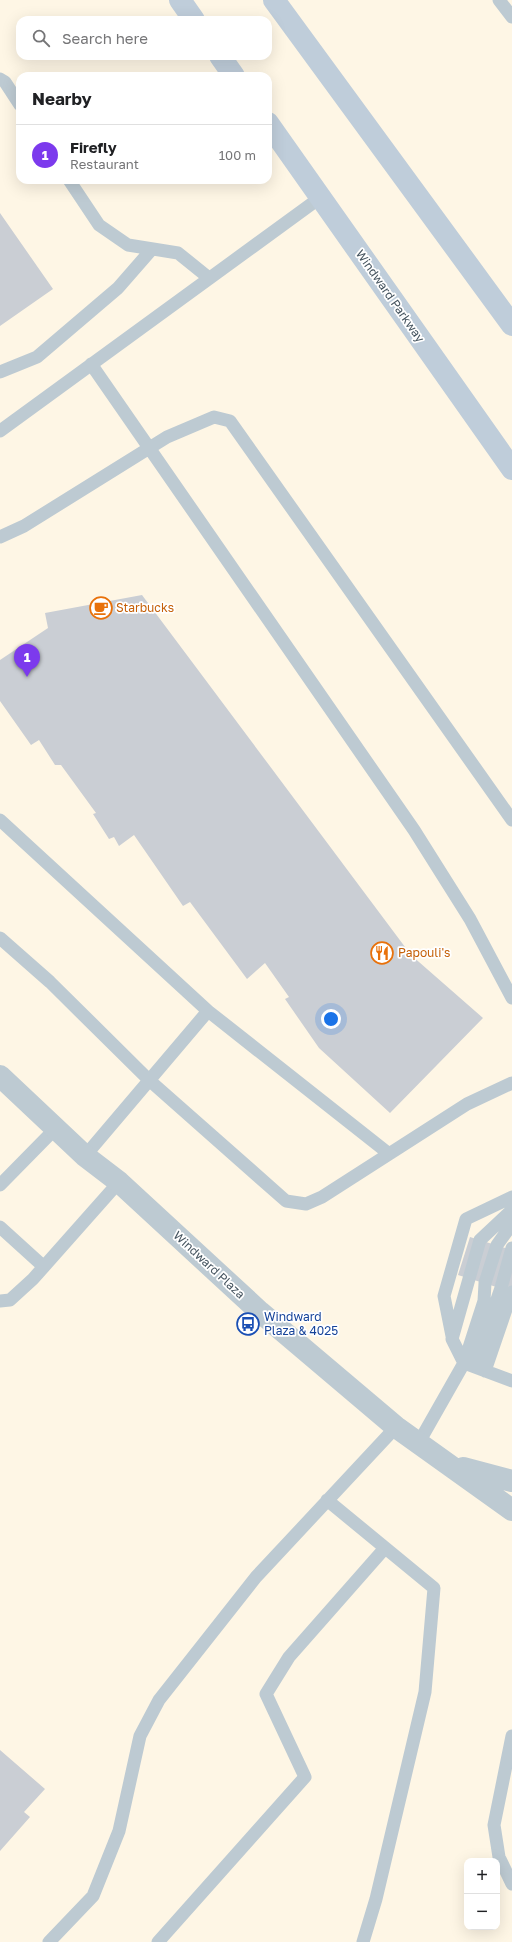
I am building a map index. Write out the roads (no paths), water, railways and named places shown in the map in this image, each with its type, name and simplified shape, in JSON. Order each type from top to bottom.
[{"type":"main road","points":[[180,0],[191,16]]},
{"type":"main road","points":[[274,0],[512,325]]},
{"type":"main road","points":[[223,60],[231,72]]},
{"type":"main road","name":"Windward Parkway","points":[[272,129],[512,470]]},
{"type":"street","name":"Windward Plaza","points":[[0,1076],[86,1156],[119,1182],[260,1312],[396,1427],[444,1463],[512,1510]]},
{"type":"street","name":"Windward Plaza","points":[[444,1463],[512,1481]]},
{"type":"lane","points":[[499,0],[512,17]]},
{"type":"lane","points":[[0,79],[5,82],[16,99]]},
{"type":"lane","points":[[72,184],[99,225],[128,245],[178,253],[209,278]]},
{"type":"lane","points":[[0,431],[321,198]]},
{"type":"lane","points":[[0,372],[37,357],[118,288],[152,250]]},
{"type":"lane","points":[[91,364],[414,830],[470,919],[512,998]]},
{"type":"lane","points":[[0,537],[24,526],[167,437],[214,417],[230,421],[512,820]]},
{"type":"lane","points":[[0,820],[208,1011],[388,1153]]},
{"type":"lane","points":[[0,938],[50,982],[149,1080],[286,1201],[306,1204],[322,1197],[388,1153],[467,1104],[512,1083]]},
{"type":"lane","points":[[86,1156],[208,1011]]},
{"type":"lane","points":[[0,1185],[56,1128]]},
{"type":"lane","points":[[0,1301],[10,1300],[33,1279],[119,1182]]},
{"type":"lane","points":[[512,1197],[466,1219],[444,1296],[452,1339],[474,1367],[512,1381]]},
{"type":"lane","points":[[452,1339],[480,1240],[512,1210]]},
{"type":"lane","points":[[474,1367],[484,1300],[485,1283],[497,1245],[512,1224]]},
{"type":"lane","points":[[0,1227],[43,1266]]},
{"type":"lane","points":[[474,1367],[501,1288],[512,1248]]},
{"type":"lane","points":[[418,1444],[474,1367],[512,1292]]},
{"type":"lane","points":[[49,1942],[93,1896],[119,1830],[140,1736],[159,1700],[256,1577],[396,1427]]},
{"type":"lane","points":[[327,1500],[434,1588],[425,1692],[376,1899],[363,1942]]},
{"type":"lane","points":[[158,1942],[305,1777],[266,1694],[289,1657],[385,1548]]},
{"type":"lane","points":[[512,1736],[494,1825],[499,1857],[504,1871],[512,1884]]},
{"type":"place","name":"Starbucks","points":[[101,608]]},
{"type":"place","name":"Firefly","points":[[27,677]]},
{"type":"place","name":"Papouli's","points":[[382,953]]},
{"type":"place","name":"Windward Plaza & 4025","points":[[248,1324]]}]
